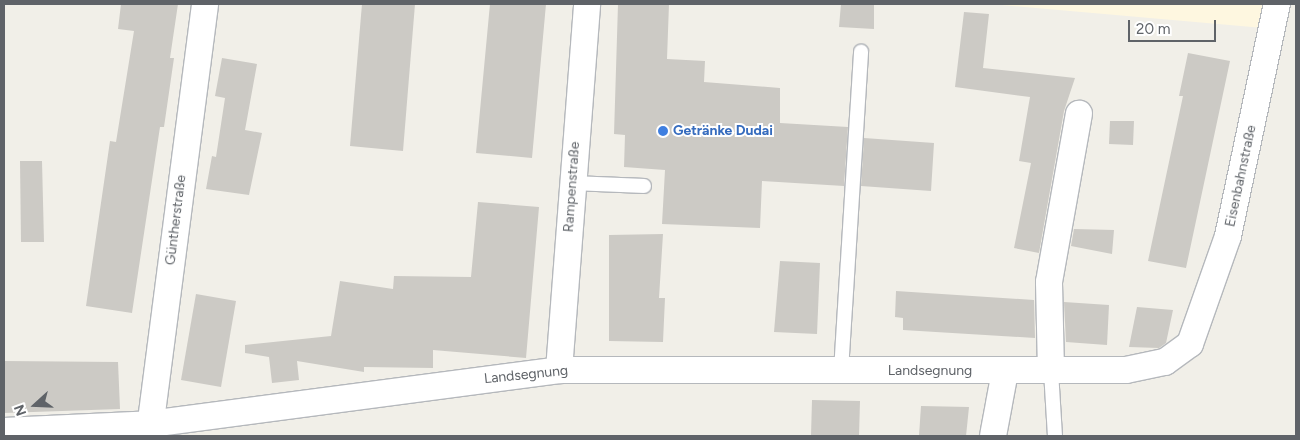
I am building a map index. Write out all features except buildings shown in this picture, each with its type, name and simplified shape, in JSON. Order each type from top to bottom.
[{"type":"street","name":"Güntherstraße","points":[[150,430],[205,4]]},
{"type":"street","name":"Rampenstraße","points":[[559,370],[587,4]]},
{"type":"street","name":"Eisenbahnstraße","points":[[1190,344],[1228,236],[1277,4]]},
{"type":"street","points":[[1051,371],[1049,282],[1079,114]]},
{"type":"street","name":"Landsegnung","points":[[4,431],[150,430],[559,370],[1126,370],[1165,362],[1190,344]]},
{"type":"street","points":[[993,436],[1005,371]]},
{"type":"lane","points":[[840,371],[861,52]]},
{"type":"lane","points":[[573,183],[644,186]]},
{"type":"lane","points":[[1051,371],[1056,436]]},
{"type":"shaded area","points":[[990,4],[1281,4],[1275,29]]},
{"type":"place","name":"Getränke Dudai","points":[[663,131]]}]
